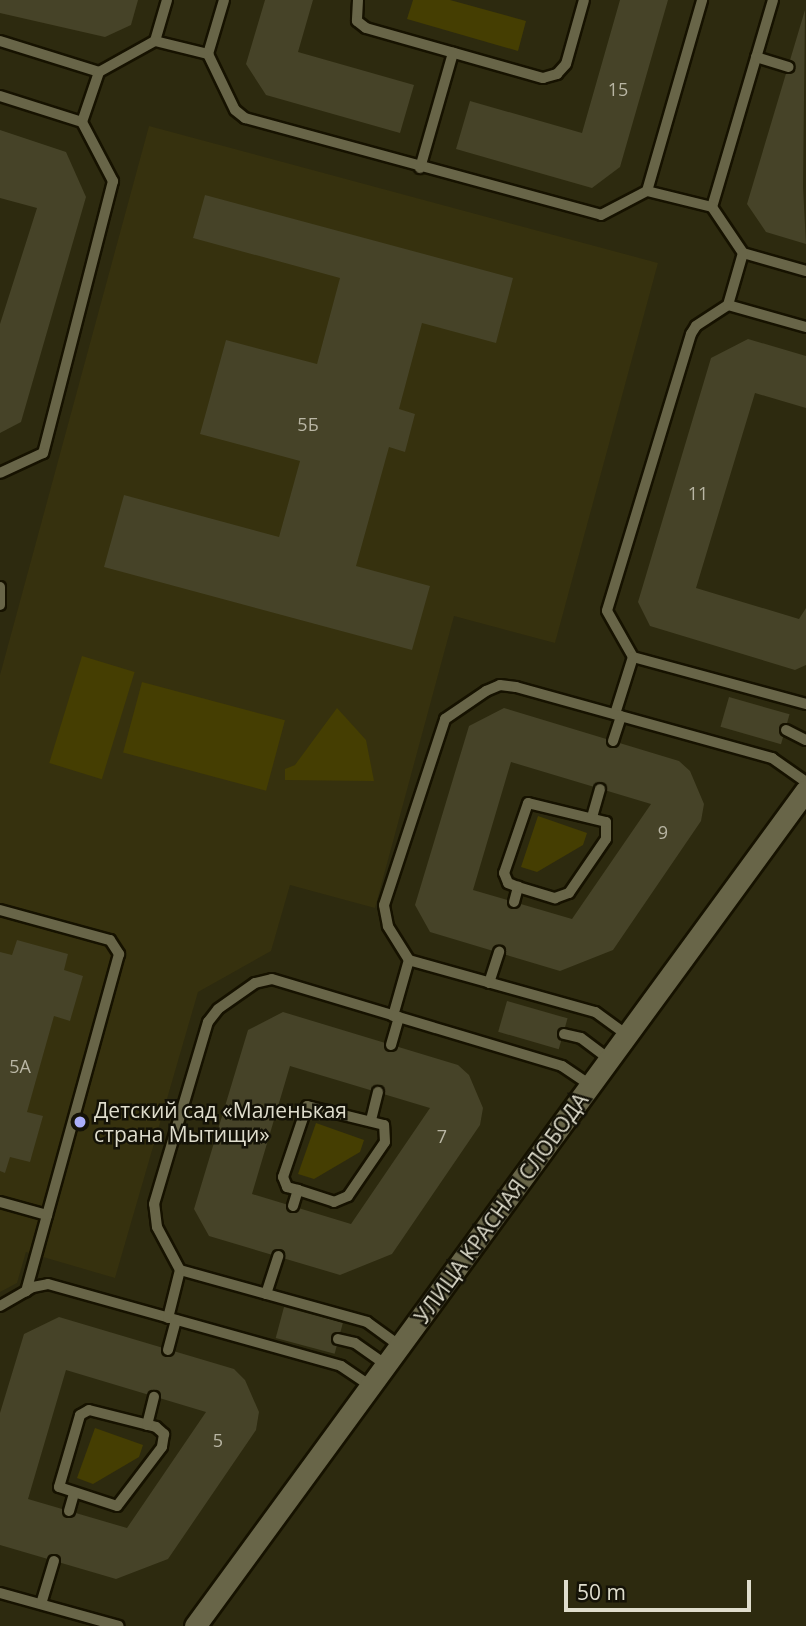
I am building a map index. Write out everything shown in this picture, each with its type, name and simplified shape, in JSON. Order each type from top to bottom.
[{"type":"street","name":"УЛИЦА КРАСНАЯ СЛОБОДА","points":[[195,1626],[806,790]]},
{"type":"lane","points":[[155,41],[167,0]]},
{"type":"lane","points":[[224,0],[208,54],[235,110],[257,125],[591,214],[611,211],[647,191],[712,207],[743,253],[806,271]]},
{"type":"lane","points":[[358,0],[357,21],[366,28],[543,78],[557,74],[566,64],[584,0]]},
{"type":"lane","points":[[647,191],[702,0]]},
{"type":"lane","points":[[712,207],[772,0]]},
{"type":"lane","points":[[0,41],[99,72]]},
{"type":"lane","points":[[82,122],[99,72],[155,41],[208,54]]},
{"type":"lane","points":[[420,168],[453,52]]},
{"type":"lane","points":[[756,57],[788,66]]},
{"type":"lane","points":[[0,96],[82,122],[113,181],[43,453],[0,474]]},
{"type":"lane","points":[[743,253],[728,305],[705,318],[691,334],[609,600],[611,620],[633,657],[806,704]]},
{"type":"lane","points":[[728,305],[806,327]]},
{"type":"lane","points":[[0,587],[0,605]]},
{"type":"lane","points":[[614,741],[633,657]]},
{"type":"lane","points":[[627,1035],[594,1012],[409,960],[387,926],[384,905],[445,719],[500,685],[772,758],[806,782]]},
{"type":"lane","points":[[786,730],[806,740]]},
{"type":"lane","points":[[593,817],[600,789]]},
{"type":"lane","points":[[528,803],[606,822],[608,835],[569,893],[555,898],[519,887],[508,883],[504,873],[528,803]]},
{"type":"lane","points":[[514,902],[519,887]]},
{"type":"lane","points":[[0,910],[110,940],[119,954],[26,1291]]},
{"type":"lane","points":[[489,983],[499,952]]},
{"type":"lane","points":[[391,1045],[409,960]]},
{"type":"lane","points":[[168,1350],[180,1270],[157,1227],[154,1204],[212,1015],[263,979],[562,1066],[590,1085]]},
{"type":"lane","points":[[564,1034],[580,1038],[609,1059]]},
{"type":"lane","points":[[371,1121],[379,1092]]},
{"type":"lane","points":[[307,1106],[384,1125],[387,1138],[348,1196],[334,1202],[298,1190],[287,1187],[283,1177],[307,1106]]},
{"type":"lane","points":[[293,1206],[298,1190]]},
{"type":"lane","points":[[0,1202],[47,1214]]},
{"type":"lane","points":[[266,1294],[278,1256]]},
{"type":"lane","points":[[180,1270],[367,1322],[400,1346]]},
{"type":"lane","points":[[0,1306],[26,1291],[48,1284],[341,1366],[371,1386]]},
{"type":"lane","points":[[338,1339],[355,1343],[386,1365]]},
{"type":"lane","points":[[147,1425],[155,1397]]},
{"type":"lane","points":[[83,1411],[161,1429],[164,1443],[124,1501],[111,1506],[74,1494],[64,1492],[59,1481],[83,1411]]},
{"type":"lane","points":[[69,1511],[74,1494]]},
{"type":"lane","points":[[41,1605],[54,1561]]},
{"type":"lane","points":[[0,1594],[119,1626]]},
{"type":"shaded area","points":[[413,0],[450,0],[526,21],[518,51],[407,19]]},
{"type":"shaded area","points":[[149,126],[658,263],[555,643],[454,616],[375,908],[290,885],[271,951],[198,992],[115,1278],[26,1252],[17,1283],[0,1292],[0,675]]},
{"type":"shaded area","points":[[82,656],[135,672],[102,779],[49,763]]},
{"type":"shaded area","points":[[142,682],[285,720],[266,791],[123,753]]},
{"type":"shaded area","points":[[337,708],[366,740],[374,781],[285,780],[285,769],[295,765]]},
{"type":"shaded area","points":[[538,816],[587,833],[583,845],[537,872],[521,867]]},
{"type":"shaded area","points":[[316,1123],[364,1140],[360,1152],[314,1179],[298,1174]]},
{"type":"shaded area","points":[[95,1428],[143,1445],[139,1457],[93,1484],[77,1478]]},
{"type":"building","points":[[0,0],[138,0],[131,25],[105,37],[0,13]]},
{"type":"building","points":[[265,0],[313,0],[298,52],[414,85],[400,133],[266,95],[246,64]]},
{"type":"building","points":[[620,0],[668,0],[620,167],[592,188],[456,149],[470,101],[582,133]]},
{"type":"building","points":[[805,10],[803,187],[806,244],[766,232],[747,204]]},
{"type":"building","points":[[0,130],[66,152],[86,197],[21,422],[0,433],[0,324],[37,208],[0,198]]},
{"type":"building","points":[[205,195],[513,278],[496,343],[422,323],[399,409],[415,414],[405,452],[389,447],[356,566],[430,586],[412,650],[104,567],[124,495],[279,537],[300,461],[200,434],[226,340],[317,364],[340,278],[193,238]]},
{"type":"building","points":[[748,339],[806,356],[806,408],[755,393],[696,588],[799,619],[806,608],[806,665],[795,670],[650,626],[638,602],[711,358]]},
{"type":"building","points":[[729,697],[790,714],[781,744],[720,727]]},
{"type":"building","points":[[504,708],[679,761],[690,771],[704,804],[701,821],[613,950],[560,971],[430,932],[415,905],[469,726]],"holes":[[[511,762],[651,804],[572,919],[473,890]]]},
{"type":"building","points":[[17,940],[68,954],[64,970],[83,976],[70,1021],[54,1016],[27,1112],[43,1116],[30,1162],[10,1157],[5,1173],[0,1171],[0,952],[12,955]]},
{"type":"building","points":[[507,1001],[568,1018],[559,1049],[498,1032]]},
{"type":"building","points":[[283,1012],[458,1065],[469,1075],[483,1108],[480,1125],[392,1254],[340,1275],[209,1236],[194,1209],[248,1030]],"holes":[[[290,1066],[430,1108],[351,1224],[252,1194]]]},
{"type":"building","points":[[284,1307],[343,1323],[335,1354],[276,1338]]},
{"type":"building","points":[[59,1317],[234,1369],[245,1380],[259,1412],[256,1430],[168,1559],[116,1579],[0,1545],[0,1413],[24,1334]],"holes":[[[66,1370],[206,1412],[127,1528],[28,1499]]]},
{"type":"place","name":"Детский сад «Маленькая страна Мытищи»","points":[[80,1122]]}]
